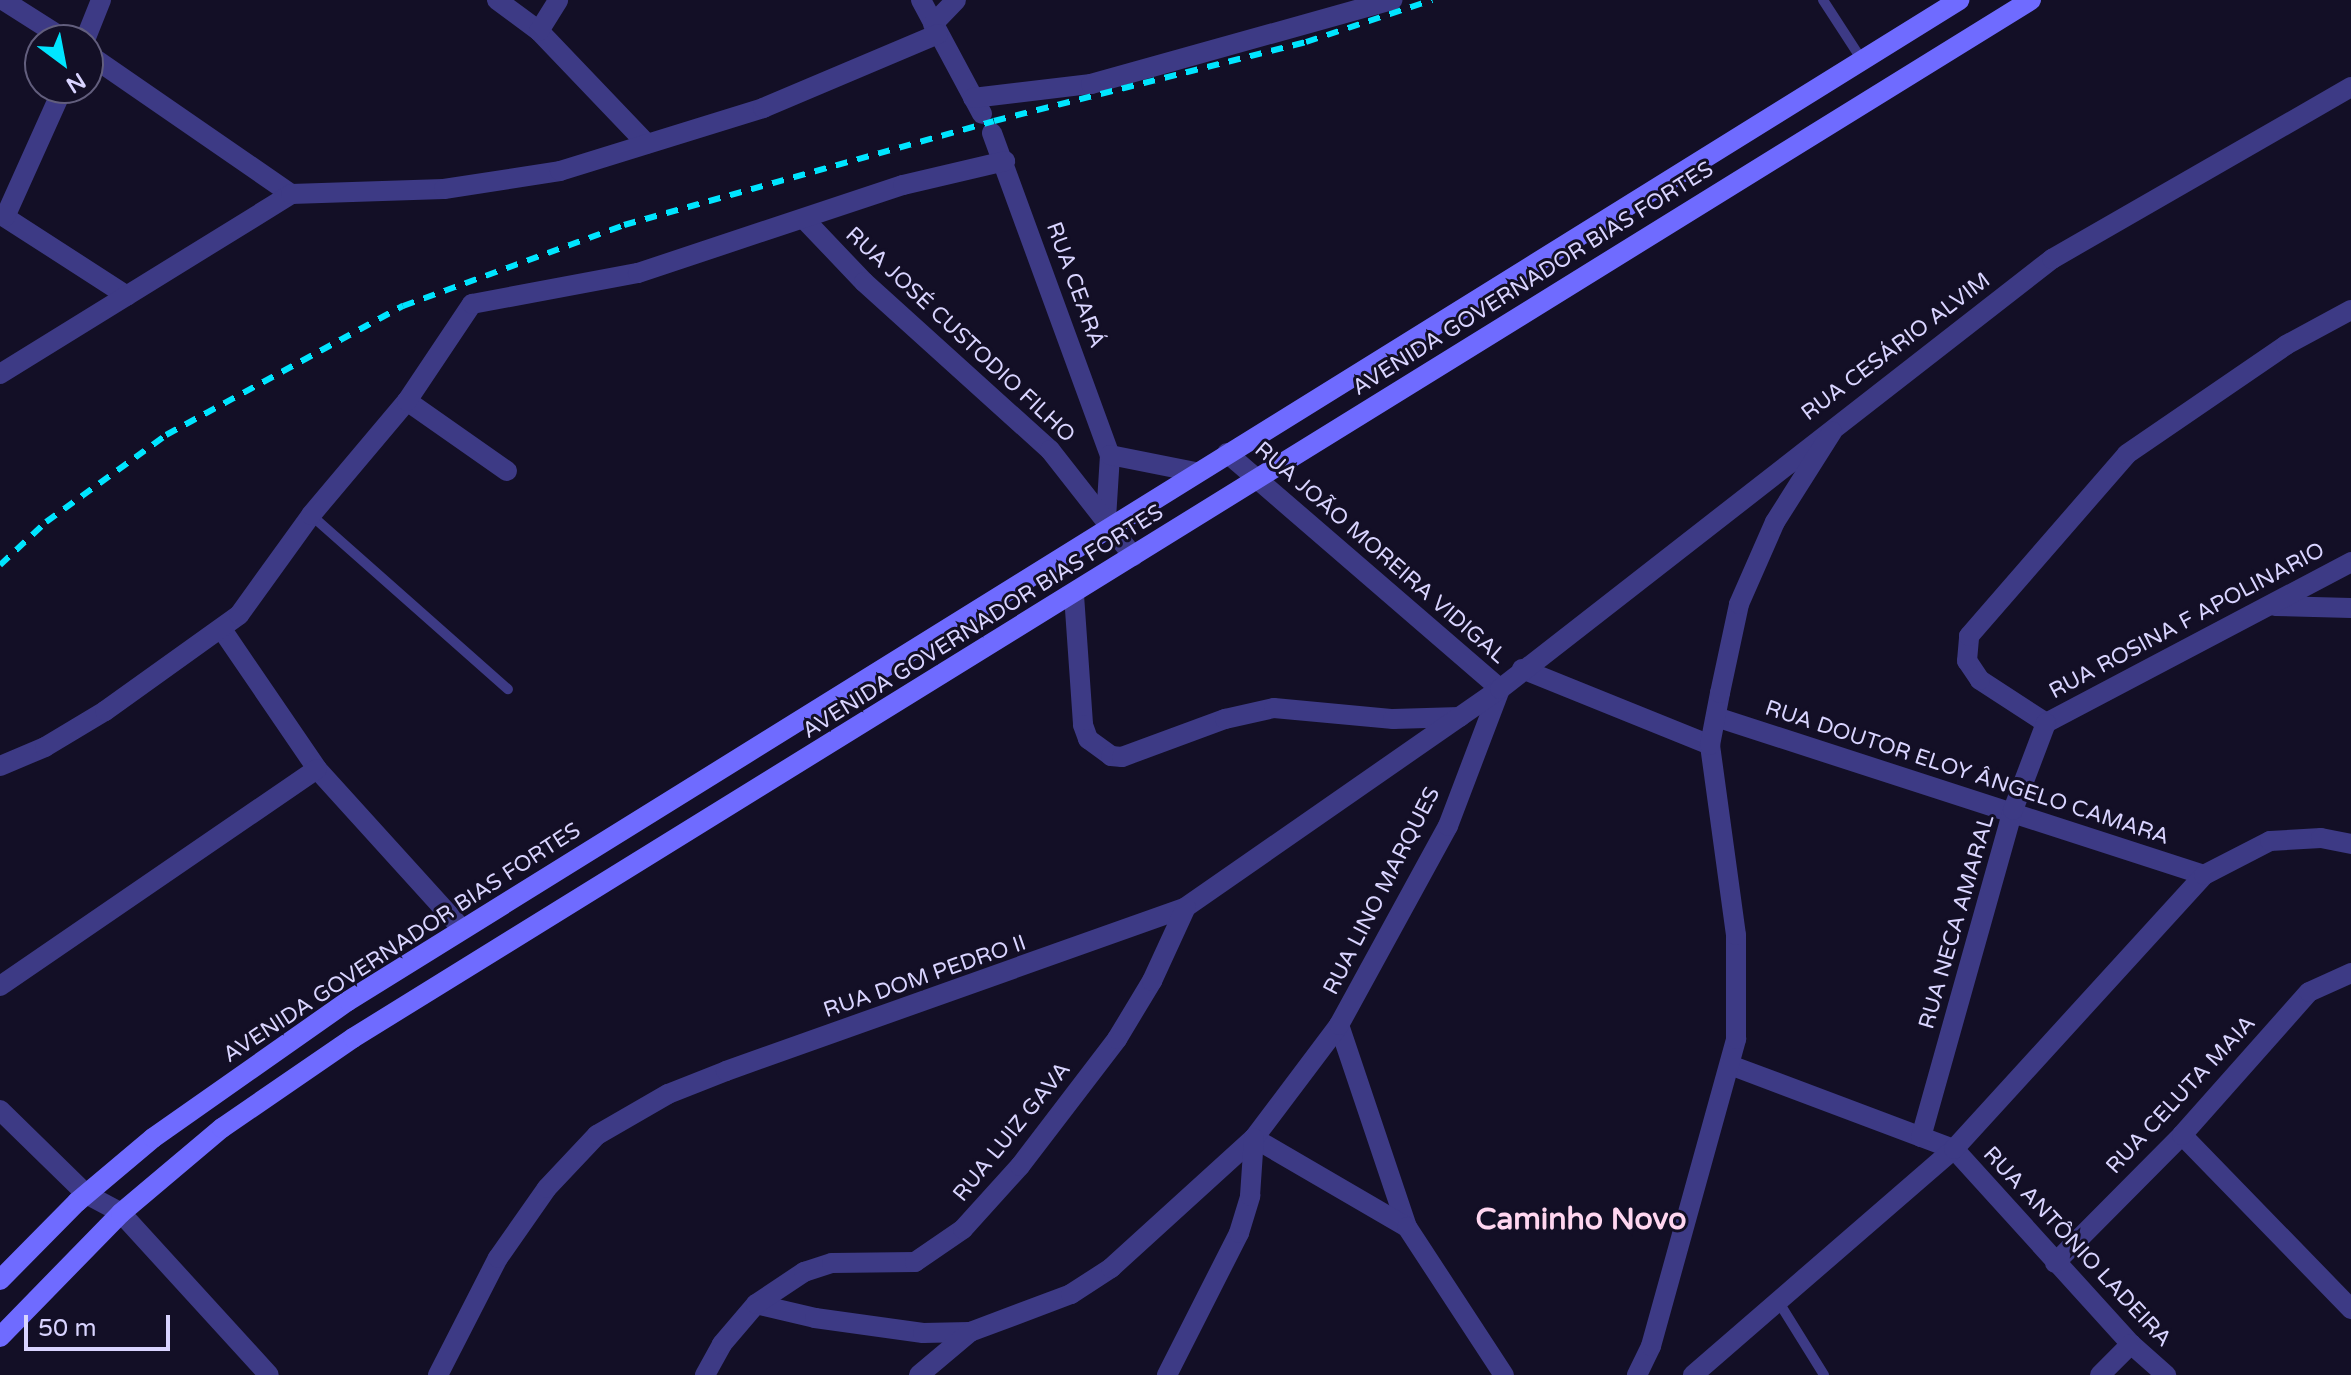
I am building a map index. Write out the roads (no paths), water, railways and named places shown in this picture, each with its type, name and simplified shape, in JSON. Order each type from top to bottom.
[{"type":"main road","name":"AVENIDA GOVERNADOR BIAS FORTES","points":[[0,1280],[86,1194],[252,1066],[462,929],[866,681],[1109,522],[1227,453],[1959,0]]},
{"type":"main road","name":"AVENIDA GOVERNADOR BIAS FORTES","points":[[0,1337],[121,1213],[222,1128],[353,1038],[529,933],[2031,0]]},
{"type":"main road","points":[[1854,65],[1866,101]]},
{"type":"main road","points":[[1601,221],[1621,252]]},
{"type":"main road","points":[[866,681],[885,711]]},
{"type":"main road","points":[[505,904],[529,933]]},
{"type":"street","points":[[3,0],[41,24]]},
{"type":"street","points":[[91,24],[101,0]]},
{"type":"street","points":[[497,0],[539,31],[647,144]]},
{"type":"street","points":[[539,31],[558,0]]},
{"type":"street","points":[[921,0],[978,106],[1117,78],[1392,0]]},
{"type":"street","points":[[0,374],[291,194],[384,194],[503,183],[647,144],[775,104],[936,29],[956,0]]},
{"type":"street","points":[[104,65],[291,194]]},
{"type":"street","name":"RUA CESÁRIO ALVIM","points":[[1500,689],[1840,419],[2052,259],[2351,87]]},
{"type":"street","points":[[55,104],[2,216],[127,296]]},
{"type":"street","name":"RUA CEARÁ","points":[[992,133],[1005,161],[1110,455],[1109,522]]},
{"type":"street","points":[[0,766],[45,747],[223,631],[311,515],[407,401],[472,304],[638,273],[903,185],[1005,161]]},
{"type":"street","name":"RUA JOSÉ CUSTODIO FILHO","points":[[804,219],[864,282],[1050,450],[1109,522]]},
{"type":"street","points":[[2046,723],[1980,680],[1967,661],[1969,636],[2127,454],[2286,345],[2351,310]]},
{"type":"street","points":[[407,401],[507,471]]},
{"type":"street","points":[[1637,1375],[1651,1346],[1736,1039],[1736,935],[1710,745],[1739,604],[1775,522],[1840,419]]},
{"type":"street","name":"RUA JOÃO MOREIRA VIDIGAL","points":[[1227,453],[1500,689]]},
{"type":"street","points":[[1110,455],[1195,472]]},
{"type":"street","points":[[1109,522],[1133,556]]},
{"type":"street","name":"RUA ROSINA F APOLINARIO","points":[[2046,723],[2351,562]]},
{"type":"street","points":[[1074,595],[1083,725],[1088,739],[1111,756],[1122,757],[1225,719],[1274,708],[1393,719],[1460,717]]},
{"type":"street","points":[[2271,606],[2351,608]]},
{"type":"street","points":[[223,631],[317,769],[462,929]]},
{"type":"street","points":[[1522,669],[1710,745]]},
{"type":"street","name":"RUA DOM PEDRO II","points":[[438,1375],[498,1258],[547,1188],[597,1135],[668,1094],[726,1071],[1186,907],[1500,689]]},
{"type":"street","name":"RUA LINO MARQUES","points":[[970,1332],[1071,1294],[1111,1268],[1254,1138],[1339,1025],[1448,826],[1500,689]]},
{"type":"street","name":"RUA DOUTOR ELOY ÂNGELO CAMARA","points":[[1716,717],[2013,810],[2204,875]]},
{"type":"street","name":"RUA NECA AMARAL","points":[[1921,1137],[2013,810],[2046,723]]},
{"type":"street","points":[[0,986],[317,769]]},
{"type":"street","points":[[1693,1375],[1777,1299],[1954,1149],[2204,875],[2270,841],[2321,838],[2351,844]]},
{"type":"street","name":"RUA LUIZ GAVA","points":[[705,1375],[722,1344],[756,1304],[804,1272],[832,1263],[915,1262],[963,1229],[1020,1166],[1117,1039],[1186,907]]},
{"type":"street","name":"RUA CELUTA MAIA","points":[[2055,1263],[2182,1135],[2309,992],[2351,973]]},
{"type":"street","name":"RUA LINO MARQUES","points":[[1339,1025],[1407,1227]]},
{"type":"street","name":"RUA ANTÔNIO LADEIRA","points":[[1730,1065],[1954,1149],[2055,1263],[2131,1344],[2166,1375]]},
{"type":"street","points":[[0,1110],[86,1194],[121,1213],[260,1372]]},
{"type":"street","points":[[2182,1135],[2351,1309]]},
{"type":"street","points":[[1167,1375],[1239,1233],[1250,1196],[1254,1138],[1407,1227],[1504,1375]]},
{"type":"street","points":[[756,1304],[815,1318],[923,1333],[970,1332]]},
{"type":"street","points":[[919,1375],[970,1332]]},
{"type":"street","points":[[2100,1375],[2131,1344]]},
{"type":"lane","points":[[1823,0],[1854,65]]},
{"type":"lane","points":[[311,515],[508,689]]},
{"type":"lane","points":[[1777,1299],[1824,1375]]},
{"type":"railway","points":[[0,565],[46,522],[166,435],[403,306],[624,225],[994,121],[1306,42],[1432,0]]},
{"type":"district","name":"Caminho Novo","points":[[1581,1220]]}]
